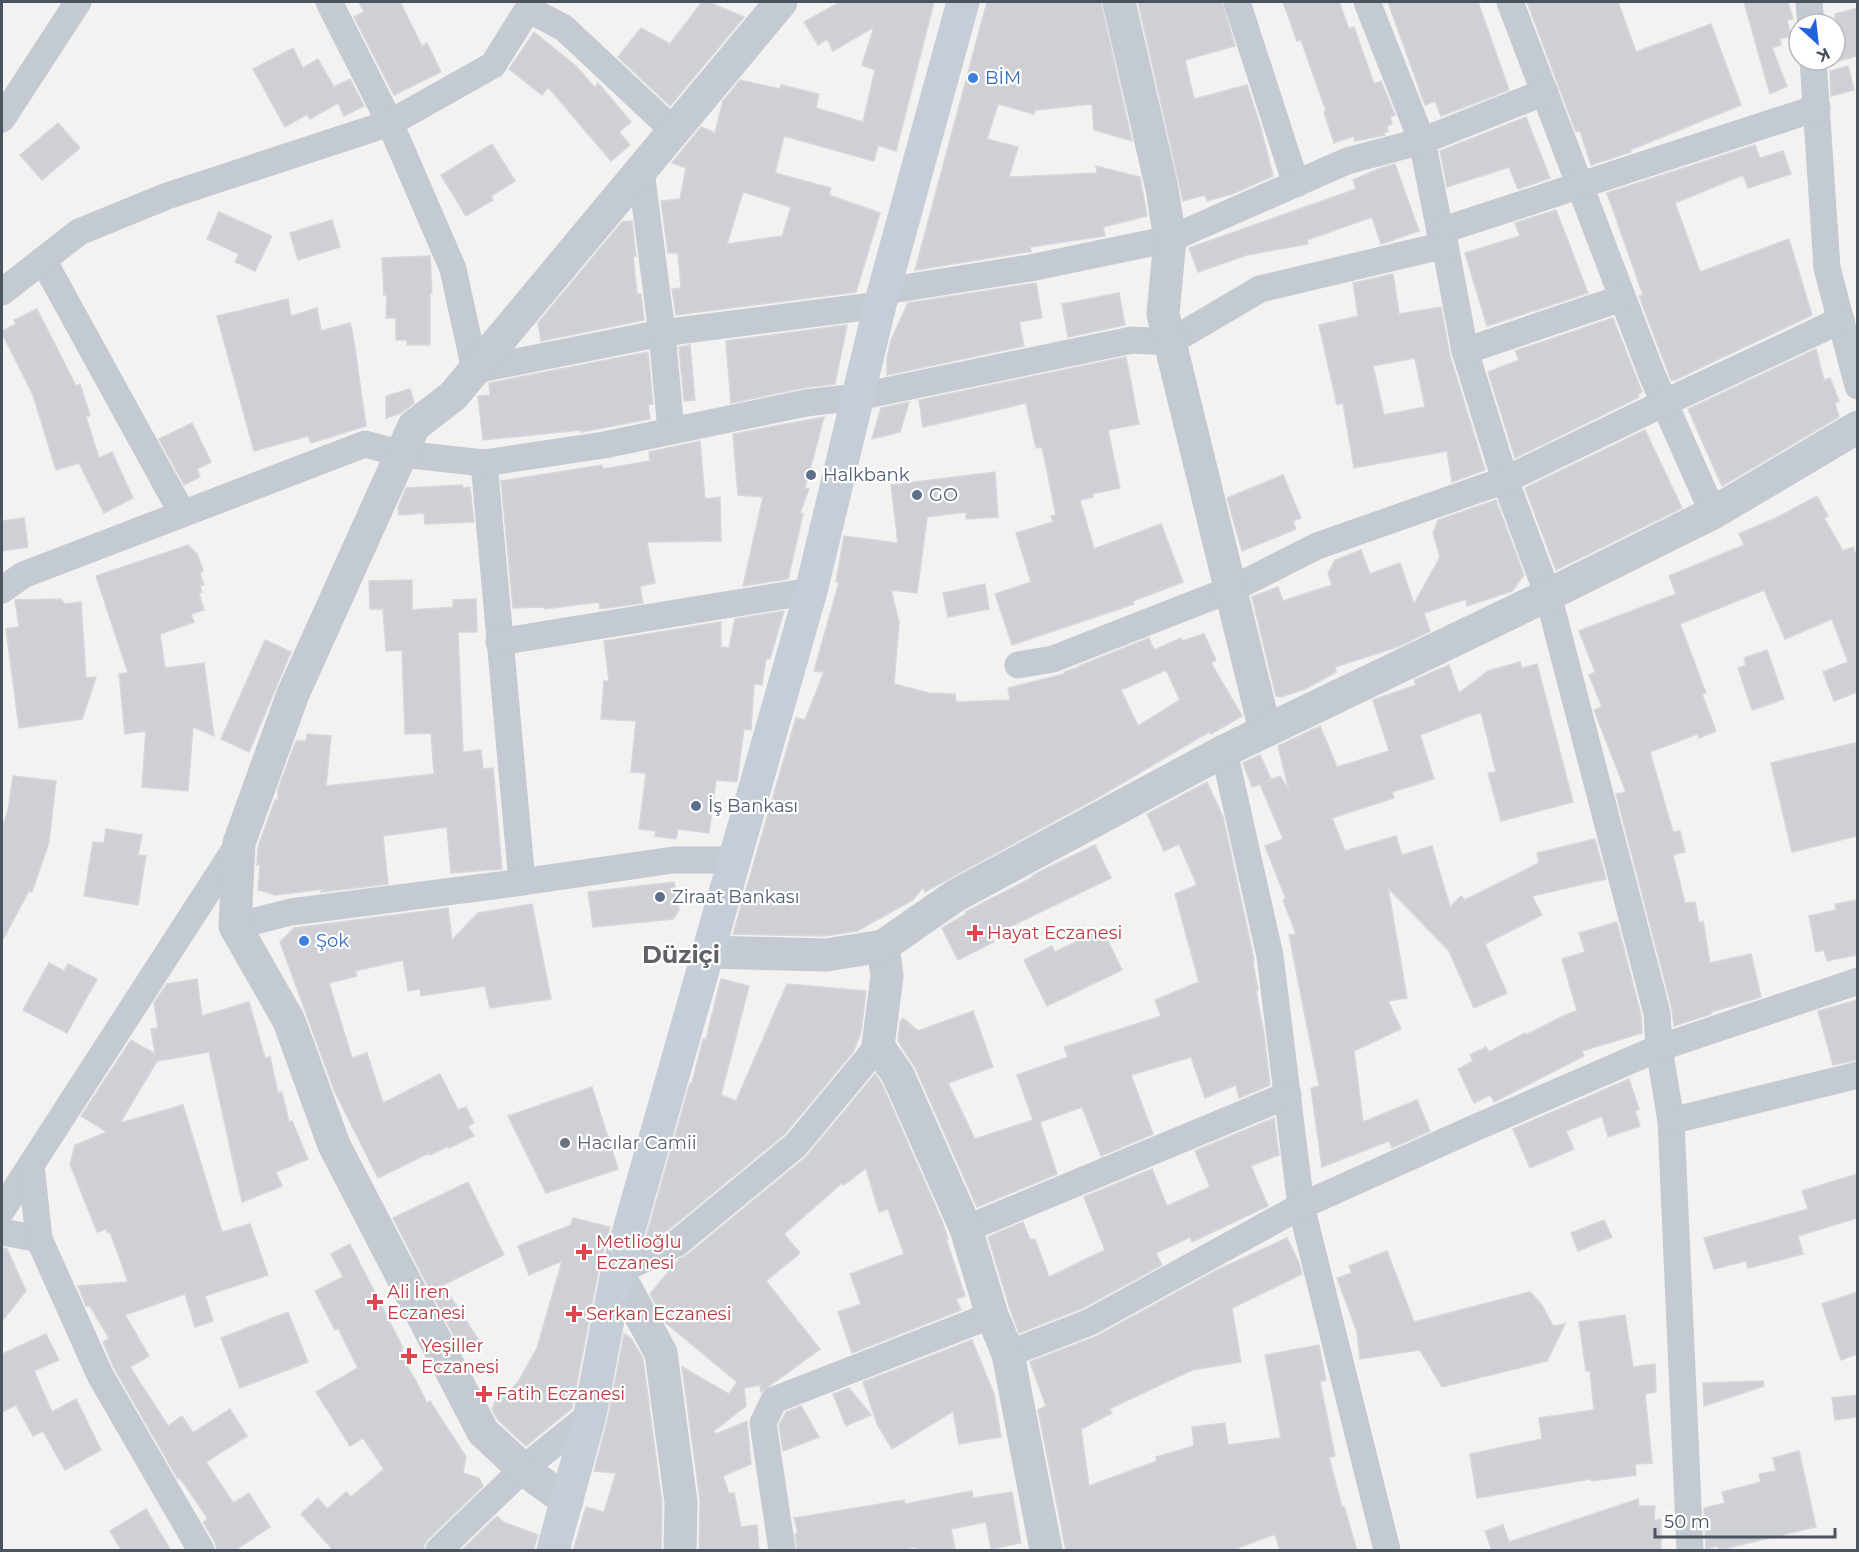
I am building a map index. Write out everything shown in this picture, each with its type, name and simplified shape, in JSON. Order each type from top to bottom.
[{"type":"main road","points":[[553,1551],[590,1415],[617,1272],[811,591],[857,397],[963,2]]},
{"type":"street","points":[[2,119],[78,2]]},
{"type":"street","points":[[329,2],[390,123],[453,269],[475,370]]},
{"type":"street","points":[[2,1210],[239,843],[293,694],[414,426],[453,396],[781,2]]},
{"type":"street","points":[[1119,2],[1162,189],[1170,239],[1163,314],[1265,730]]},
{"type":"street","points":[[1237,2],[1296,184]]},
{"type":"street","points":[[1367,2],[1422,141],[1465,351],[1505,480],[1548,596],[1657,1013],[1659,1048],[1671,1121],[1690,1551]]},
{"type":"street","points":[[1510,2],[1622,298],[1664,403],[1713,513]]},
{"type":"street","points":[[2,292],[79,232],[167,196],[390,123],[493,65],[528,9],[564,28],[674,130]]},
{"type":"street","points":[[1814,72],[1827,268],[1857,386]]},
{"type":"street","points":[[475,370],[662,333],[883,298],[1170,239],[1347,161],[1422,141],[1545,92]]},
{"type":"street","points":[[2,590],[23,575],[365,444],[402,454],[484,463],[604,445],[806,403],[857,397],[1132,340],[1170,342],[1260,289],[1443,238],[1580,185],[1817,108]]},
{"type":"street","points":[[641,171],[662,333],[671,431]]},
{"type":"street","points":[[43,260],[182,513]]},
{"type":"street","points":[[1465,351],[1622,298]]},
{"type":"street","points":[[1018,665],[1053,658],[1232,589],[1317,546],[1505,480],[1841,321]]},
{"type":"street","points":[[708,951],[826,955],[883,946],[955,897],[1224,751],[1548,596],[1713,513],[1857,427]]},
{"type":"street","points":[[484,463],[522,882]]},
{"type":"street","points":[[499,642],[811,591]]},
{"type":"street","points":[[1224,751],[1270,956],[1301,1206],[1387,1551]]},
{"type":"street","points":[[239,843],[235,926],[289,1021],[334,1145],[483,1432],[523,1469],[567,1501]]},
{"type":"street","points":[[235,926],[291,912],[673,860],[733,861]]},
{"type":"street","points":[[680,1551],[681,1502],[661,1353],[617,1272],[677,1243],[796,1144],[878,1046],[887,976],[883,946]]},
{"type":"street","points":[[1008,1354],[1090,1322],[1301,1206],[1659,1048],[1857,981]]},
{"type":"street","points":[[878,1046],[898,1075],[966,1229],[992,1315],[1008,1354],[1046,1551]]},
{"type":"street","points":[[1671,1121],[1857,1075]]},
{"type":"street","points":[[966,1229],[1288,1095]]},
{"type":"street","points":[[31,1166],[39,1239],[100,1375],[201,1551]]},
{"type":"street","points":[[2,1232],[39,1239]]},
{"type":"street","points":[[782,1551],[763,1423],[774,1400],[992,1315]]},
{"type":"street","points":[[440,1551],[523,1469],[590,1415]]},
{"type":"building","points":[[359,2],[400,2],[422,46],[427,43],[441,72],[394,95],[354,17],[364,12]]},
{"type":"building","points":[[702,2],[709,2],[744,17],[670,106],[618,57],[641,28],[670,44]]},
{"type":"building","points":[[840,2],[934,2],[896,151],[878,145],[874,161],[784,136],[775,173],[831,188],[829,195],[880,213],[856,292],[676,315],[672,289],[681,288],[678,253],[668,253],[661,201],[680,199],[686,168],[672,163],[701,127],[715,133],[723,101],[740,80],[780,89],[781,85],[819,94],[816,108],[863,122],[875,70],[862,65],[874,27],[833,51],[827,39],[818,45],[804,22]],"holes":[[[743,192],[791,207],[782,236],[727,244]]]},
{"type":"building","points":[[987,2],[1101,2],[1132,141],[1094,130],[1092,104],[1035,110],[1034,114],[998,104],[987,139],[1018,147],[1009,177],[1097,173],[1096,166],[1140,177],[1147,216],[1103,227],[1105,236],[1030,247],[1031,252],[915,270]]},
{"type":"building","points":[[1138,2],[1222,2],[1235,46],[1185,60],[1194,99],[1247,85],[1273,176],[1232,194],[1207,201],[1205,195],[1183,201]]},
{"type":"building","points":[[1283,2],[1339,2],[1349,29],[1354,27],[1374,84],[1381,81],[1395,115],[1390,117],[1392,124],[1387,126],[1388,131],[1384,133],[1385,135],[1355,141],[1354,136],[1334,143],[1324,112],[1326,111],[1301,40],[1297,41]]},
{"type":"building","points":[[1388,2],[1478,2],[1509,90],[1441,116],[1435,101],[1425,105]]},
{"type":"building","points":[[1527,2],[1618,2],[1636,52],[1711,24],[1741,105],[1630,150],[1631,152],[1591,165],[1580,131],[1576,132]]},
{"type":"building","points":[[1744,2],[1788,2],[1791,12],[1787,12],[1787,37],[1780,39],[1781,45],[1772,48],[1787,86],[1770,94]]},
{"type":"building","points":[[1857,8],[1857,56],[1847,59],[1847,12],[1842,12]]},
{"type":"building","points":[[534,32],[576,66],[595,88],[598,83],[631,122],[619,132],[630,145],[611,161],[548,87],[542,95],[509,69]]},
{"type":"building","points":[[293,48],[303,68],[318,59],[334,87],[350,79],[364,106],[344,116],[338,103],[310,119],[307,114],[285,127],[253,69]]},
{"type":"building","points":[[1847,66],[1854,90],[1831,96],[1830,72],[1847,72]]},
{"type":"building","points":[[1526,117],[1550,178],[1518,189],[1509,167],[1447,187],[1440,151]]},
{"type":"building","points":[[58,123],[80,148],[42,180],[20,155]]},
{"type":"building","points":[[492,144],[515,181],[491,196],[493,200],[466,216],[441,175]]},
{"type":"building","points":[[1755,145],[1760,158],[1783,151],[1791,174],[1748,188],[1743,175],[1675,203],[1700,272],[1789,239],[1812,315],[1671,380],[1639,296],[1643,295],[1607,193]]},
{"type":"building","points":[[1395,164],[1419,231],[1381,244],[1372,217],[1307,240],[1308,244],[1247,255],[1198,272],[1189,248],[1356,189],[1353,180]]},
{"type":"building","points":[[1556,210],[1588,293],[1487,326],[1465,253],[1520,236],[1515,223]]},
{"type":"building","points":[[219,212],[272,236],[255,271],[235,262],[239,254],[207,239]]},
{"type":"building","points":[[332,220],[340,247],[298,260],[290,233]]},
{"type":"building","points":[[632,221],[637,294],[641,294],[644,320],[541,341],[538,323],[622,222]]},
{"type":"building","points":[[430,256],[432,293],[430,293],[430,345],[407,345],[407,340],[396,340],[396,318],[386,318],[387,295],[384,295],[382,258]]},
{"type":"building","points":[[1393,274],[1399,314],[1441,307],[1450,356],[1485,470],[1452,482],[1447,451],[1354,468],[1343,403],[1337,405],[1319,325],[1358,316],[1353,283]],"holes":[[[1415,358],[1425,407],[1384,415],[1373,366]]]},
{"type":"building","points":[[1036,283],[1042,318],[1019,322],[1024,346],[887,375],[887,358],[891,340],[908,303]]},
{"type":"building","points":[[1119,293],[1125,325],[1068,337],[1062,304]]},
{"type":"building","points":[[288,299],[291,316],[317,308],[321,331],[350,323],[366,426],[311,443],[308,436],[254,451],[217,316]]},
{"type":"building","points":[[37,309],[76,386],[80,384],[90,415],[86,417],[99,458],[112,452],[133,498],[104,513],[79,463],[56,470],[33,395],[2,333],[16,324],[14,320]]},
{"type":"building","points":[[1613,318],[1642,392],[1638,394],[1639,397],[1515,458],[1488,372],[1519,360],[1515,351]]},
{"type":"building","points":[[847,325],[835,384],[803,388],[731,403],[726,341]]},
{"type":"building","points":[[690,345],[695,400],[684,401],[679,347]]},
{"type":"building","points":[[1816,349],[1824,380],[1830,378],[1839,401],[1835,403],[1839,417],[1722,486],[1688,409]]},
{"type":"building","points":[[648,352],[653,404],[648,405],[650,419],[581,432],[581,430],[483,440],[478,396],[490,395],[489,383]]},
{"type":"building","points":[[1126,357],[1139,424],[1108,430],[1120,488],[1092,494],[1093,497],[1080,500],[1094,549],[1161,524],[1183,582],[1133,601],[1134,604],[1012,645],[995,594],[1031,582],[1016,533],[1053,522],[1051,516],[1056,515],[1042,447],[1036,448],[1026,403],[923,427],[919,400]]},
{"type":"building","points":[[410,389],[414,403],[401,413],[386,418],[386,396]]},
{"type":"building","points":[[909,402],[900,432],[872,439],[881,408]]},
{"type":"building","points":[[824,417],[805,488],[809,489],[800,513],[803,514],[788,579],[743,586],[763,497],[738,495],[733,434]]},
{"type":"building","points":[[192,423],[211,462],[197,469],[200,477],[184,485],[159,439]]},
{"type":"building","points":[[1645,430],[1682,508],[1556,570],[1525,488]]},
{"type":"building","points":[[700,441],[705,499],[720,497],[721,541],[647,542],[655,583],[640,586],[643,603],[600,609],[599,602],[545,609],[544,607],[513,608],[501,481],[602,465],[603,469],[650,461],[649,452]]},
{"type":"building","points":[[995,472],[998,517],[966,519],[966,512],[927,517],[917,593],[891,590],[899,622],[894,684],[929,693],[955,694],[956,702],[1010,700],[1008,688],[1064,674],[1064,672],[1149,638],[1154,650],[1181,638],[1182,641],[1204,634],[1216,660],[1211,663],[1242,716],[1211,734],[1209,732],[1097,798],[925,892],[923,887],[913,900],[857,931],[825,936],[733,934],[796,718],[805,720],[824,672],[814,671],[839,582],[836,582],[844,536],[898,543],[891,485]],"holes":[[[1166,670],[1180,700],[1138,726],[1121,690]]]},
{"type":"building","points":[[1283,475],[1301,518],[1293,521],[1296,529],[1242,551],[1227,498]]},
{"type":"building","points":[[462,485],[463,488],[470,487],[474,522],[425,524],[424,513],[399,515],[398,507],[406,488]]},
{"type":"building","points":[[1817,496],[1828,516],[1824,518],[1843,551],[1853,547],[1857,557],[1857,692],[1834,701],[1823,672],[1848,662],[1832,619],[1785,639],[1764,590],[1680,624],[1706,693],[1702,694],[1716,731],[1699,738],[1697,734],[1650,752],[1673,832],[1680,831],[1685,852],[1673,855],[1685,903],[1695,902],[1699,923],[1703,921],[1710,963],[1751,954],[1761,997],[1674,1026],[1672,1009],[1616,794],[1626,792],[1594,710],[1602,707],[1589,675],[1595,672],[1579,631],[1676,594],[1669,576],[1744,545],[1739,534]]},
{"type":"building","points":[[1496,500],[1524,575],[1512,591],[1467,606],[1466,599],[1424,613],[1430,631],[1400,646],[1335,667],[1336,672],[1307,688],[1281,697],[1276,696],[1252,597],[1278,587],[1283,601],[1332,585],[1328,573],[1335,560],[1361,550],[1370,574],[1400,563],[1414,604],[1440,557],[1433,533],[1438,520]]},
{"type":"building","points":[[24,518],[28,547],[2,551],[2,521]]},
{"type":"building","points":[[188,545],[197,554],[203,570],[200,574],[204,585],[200,586],[202,592],[199,593],[204,610],[191,614],[194,622],[160,634],[165,668],[204,663],[214,736],[193,727],[188,791],[142,787],[146,731],[125,734],[119,674],[128,673],[96,576]]},
{"type":"building","points":[[412,580],[412,610],[453,607],[453,600],[476,599],[477,632],[458,632],[463,752],[481,750],[483,769],[493,768],[502,869],[451,873],[447,827],[383,836],[388,884],[276,895],[258,890],[260,865],[257,865],[258,847],[275,800],[278,800],[278,789],[296,741],[306,741],[307,734],[331,736],[326,786],[434,774],[431,733],[405,734],[402,650],[386,651],[383,609],[370,609],[369,581]]},
{"type":"building","points":[[985,584],[989,609],[948,617],[943,593]]},
{"type":"building","points":[[61,599],[64,604],[81,602],[86,678],[96,677],[82,719],[19,728],[6,629],[19,627],[15,600]]},
{"type":"building","points":[[784,611],[770,659],[766,659],[762,685],[754,684],[751,730],[744,729],[737,782],[716,780],[709,833],[678,829],[676,839],[655,836],[656,831],[639,829],[646,773],[631,772],[636,721],[601,719],[604,681],[609,681],[604,641],[721,622],[721,647],[729,648],[735,619]]},
{"type":"building","points":[[265,640],[291,652],[249,752],[221,739]]},
{"type":"building","points":[[1767,650],[1784,699],[1752,710],[1738,668],[1746,665],[1744,658]]},
{"type":"building","points":[[1520,662],[1522,668],[1537,664],[1573,802],[1501,821],[1488,773],[1496,772],[1481,712],[1420,735],[1434,779],[1392,792],[1394,798],[1332,818],[1345,851],[1396,836],[1402,855],[1432,846],[1450,907],[1461,896],[1465,900],[1539,863],[1537,853],[1595,839],[1606,879],[1532,896],[1542,915],[1485,944],[1507,993],[1474,1008],[1449,951],[1388,888],[1407,998],[1388,1001],[1401,1029],[1354,1051],[1363,1122],[1417,1100],[1430,1131],[1392,1148],[1389,1141],[1322,1167],[1311,1088],[1319,1086],[1289,935],[1296,934],[1283,900],[1286,899],[1265,846],[1283,839],[1260,784],[1252,787],[1243,763],[1260,755],[1271,779],[1263,783],[1280,776],[1289,791],[1278,746],[1320,726],[1337,767],[1389,751],[1373,700],[1416,685],[1414,680],[1449,665],[1459,693],[1488,671]]},
{"type":"building","points":[[1855,743],[1857,836],[1792,852],[1771,763]]},
{"type":"building","points":[[13,776],[56,781],[49,842],[32,892],[29,891],[2,941],[2,829],[8,810]]},
{"type":"building","points":[[1207,782],[1223,817],[1254,959],[1258,990],[1256,991],[1270,1085],[1239,1098],[1236,1085],[1205,1098],[1191,1057],[1131,1075],[1153,1134],[1101,1156],[1082,1107],[1040,1122],[1057,1174],[977,1207],[915,1067],[898,1041],[900,1022],[903,1018],[918,1031],[973,1011],[993,1067],[948,1083],[975,1139],[1033,1120],[1017,1075],[1068,1057],[1064,1047],[1161,1016],[1155,1000],[1199,982],[1175,894],[1197,885],[1179,844],[1164,851],[1147,814]]},
{"type":"building","points":[[106,829],[142,835],[138,855],[146,856],[138,905],[84,896],[93,842],[104,843]]},
{"type":"building","points":[[1095,845],[1111,878],[991,936],[994,942],[958,960],[942,928],[966,914],[965,912]]},
{"type":"building","points":[[674,882],[679,910],[673,919],[593,927],[588,892]]},
{"type":"building","points":[[1857,900],[1857,955],[1827,961],[1824,950],[1816,952],[1809,916],[1836,910],[1835,904]]},
{"type":"building","points":[[532,904],[551,999],[490,1008],[485,986],[421,996],[420,989],[408,991],[403,960],[355,971],[357,976],[329,983],[352,1058],[367,1053],[383,1103],[440,1074],[458,1110],[466,1107],[474,1123],[468,1126],[474,1136],[449,1148],[448,1146],[430,1155],[429,1153],[378,1178],[334,1090],[280,942],[294,928],[448,908],[452,940],[478,913]]},
{"type":"building","points":[[1617,922],[1641,1015],[1642,1033],[1582,1051],[1584,1056],[1494,1102],[1490,1095],[1474,1103],[1458,1069],[1473,1061],[1470,1055],[1486,1047],[1489,1052],[1525,1033],[1526,1035],[1577,1011],[1562,959],[1585,952],[1579,933]]},
{"type":"building","points":[[1102,929],[1122,970],[1047,1006],[1024,960],[1052,946],[1055,952]]},
{"type":"building","points":[[49,963],[64,971],[68,964],[97,979],[67,1033],[23,1010]]},
{"type":"building","points":[[197,979],[202,1016],[249,1002],[265,1058],[270,1057],[278,1093],[282,1092],[289,1122],[292,1121],[308,1159],[276,1172],[282,1186],[242,1202],[209,1052],[157,1061],[120,1123],[183,1105],[222,1232],[250,1224],[268,1275],[205,1296],[213,1321],[195,1327],[185,1294],[125,1315],[149,1356],[130,1367],[168,1426],[182,1416],[193,1433],[230,1409],[247,1436],[206,1462],[233,1503],[249,1493],[270,1527],[234,1551],[217,1551],[215,1542],[203,1522],[208,1519],[180,1478],[178,1479],[114,1368],[103,1342],[109,1338],[90,1306],[86,1306],[78,1286],[128,1282],[110,1232],[107,1233],[106,1229],[97,1232],[70,1164],[75,1145],[107,1132],[81,1116],[131,1040],[155,1054],[151,1029],[158,1028],[154,1003],[167,984]]},
{"type":"building","points":[[721,979],[749,986],[721,1095],[736,1101],[787,984],[866,991],[861,1033],[853,1052],[785,1134],[668,1230],[648,1239],[646,1237],[703,1039],[706,1039]]},
{"type":"building","points":[[1857,1000],[1857,1060],[1833,1065],[1818,1011]]},
{"type":"building","points":[[875,1074],[882,1084],[942,1221],[965,1296],[956,1299],[961,1310],[852,1353],[838,1312],[861,1304],[850,1274],[904,1254],[888,1209],[879,1212],[866,1168],[844,1185],[842,1183],[784,1234],[800,1253],[766,1281],[820,1349],[761,1392],[760,1385],[744,1388],[746,1406],[714,1431],[716,1434],[747,1421],[751,1464],[723,1476],[729,1494],[734,1493],[741,1527],[757,1525],[759,1551],[699,1551],[700,1500],[682,1367],[729,1394],[737,1382],[666,1323],[650,1294],[679,1259],[687,1255],[806,1157]]},
{"type":"building","points":[[1629,1079],[1639,1109],[1635,1111],[1640,1126],[1608,1137],[1602,1116],[1566,1131],[1574,1149],[1530,1168],[1513,1129]]},
{"type":"building","name":"Hacılar Camii","points":[[592,1087],[618,1169],[546,1193],[508,1116]]},
{"type":"building","points":[[1274,1118],[1279,1155],[1251,1166],[1268,1206],[1192,1242],[1190,1237],[1156,1253],[1162,1265],[1083,1308],[1019,1333],[988,1237],[1023,1222],[1030,1240],[1035,1239],[1049,1277],[1105,1250],[1084,1197],[1152,1169],[1167,1206],[1210,1187],[1195,1151]]},
{"type":"building","points":[[1857,1174],[1857,1218],[1798,1236],[1803,1254],[1748,1268],[1746,1261],[1714,1269],[1704,1238],[1808,1209],[1802,1191]]},
{"type":"building","points":[[468,1182],[504,1255],[443,1285],[478,1339],[461,1350],[393,1218]]},
{"type":"building","points":[[573,1218],[610,1227],[599,1268],[572,1408],[526,1446],[498,1420],[492,1409],[499,1394],[504,1398],[518,1382],[537,1348],[562,1261],[529,1275],[518,1246],[571,1225]]},
{"type":"building","points":[[1604,1220],[1612,1237],[1578,1251],[1571,1233]]},
{"type":"building","points":[[1287,1238],[1302,1274],[1232,1308],[1241,1362],[1192,1370],[1109,1409],[1112,1413],[1081,1429],[1089,1486],[1157,1461],[1156,1457],[1194,1446],[1192,1427],[1225,1423],[1228,1445],[1281,1438],[1265,1355],[1319,1345],[1326,1380],[1320,1382],[1335,1456],[1329,1457],[1342,1507],[1344,1506],[1357,1551],[1280,1551],[1275,1534],[1230,1551],[1066,1551],[1038,1410],[1046,1406],[1030,1362],[1097,1336],[1217,1270]]},
{"type":"building","points":[[350,1244],[403,1348],[401,1349],[403,1353],[400,1355],[427,1403],[430,1401],[466,1457],[463,1473],[479,1478],[483,1486],[428,1539],[424,1545],[424,1551],[334,1551],[301,1514],[318,1498],[327,1509],[346,1492],[351,1497],[384,1469],[363,1438],[350,1446],[316,1392],[358,1368],[338,1328],[335,1330],[315,1291],[343,1277],[331,1254]]},
{"type":"building","points":[[2,1248],[7,1249],[26,1291],[2,1321]]},
{"type":"building","points":[[1387,1251],[1414,1322],[1530,1292],[1542,1305],[1553,1326],[1565,1324],[1547,1361],[1442,1387],[1420,1350],[1360,1359],[1357,1332],[1337,1278],[1352,1273],[1349,1266]]},
{"type":"building","points":[[1857,1292],[1857,1354],[1841,1360],[1822,1304]]},
{"type":"building","points":[[288,1312],[308,1362],[240,1388],[221,1338]]},
{"type":"building","points":[[1625,1315],[1633,1367],[1655,1364],[1656,1392],[1645,1394],[1652,1463],[1635,1464],[1636,1475],[1592,1481],[1591,1479],[1477,1498],[1470,1454],[1542,1439],[1539,1418],[1594,1410],[1590,1371],[1586,1371],[1579,1322]]},
{"type":"building","points":[[46,1334],[59,1360],[34,1371],[52,1412],[76,1399],[101,1450],[65,1470],[43,1431],[33,1436],[16,1405],[2,1412],[2,1354]]},
{"type":"building","points":[[624,1334],[631,1338],[643,1359],[662,1503],[661,1551],[573,1551],[586,1507],[604,1512],[616,1473],[594,1471],[608,1418]]},
{"type":"building","points":[[972,1340],[994,1394],[1001,1437],[959,1444],[953,1411],[892,1449],[877,1424],[863,1382]]},
{"type":"building","points":[[1763,1381],[1764,1386],[1704,1406],[1703,1383]]},
{"type":"building","points":[[849,1388],[871,1415],[846,1426],[833,1394]]},
{"type":"building","points":[[1857,1395],[1857,1417],[1835,1420],[1832,1398]]},
{"type":"building","points":[[801,1406],[819,1437],[783,1451],[779,1425],[786,1412]]},
{"type":"building","points":[[1799,1451],[1816,1527],[1719,1550],[1718,1546],[1706,1549],[1704,1508],[1725,1503],[1722,1492],[1761,1482],[1759,1474],[1776,1471],[1773,1458]]},
{"type":"building","points":[[972,1491],[973,1498],[1012,1492],[1021,1543],[991,1549],[986,1522],[951,1529],[955,1548],[944,1551],[917,1551],[916,1547],[893,1551],[797,1551],[795,1534],[798,1533],[794,1518],[904,1500],[905,1504]]},
{"type":"building","points":[[1638,1499],[1639,1506],[1655,1506],[1654,1521],[1661,1519],[1661,1551],[1492,1551],[1485,1531],[1503,1525],[1509,1542]]},
{"type":"building","points":[[146,1509],[171,1551],[122,1551],[110,1531]]},
{"type":"building","points":[[497,1516],[503,1522],[538,1535],[533,1551],[461,1551]]},
{"type":"place","name":"BİM","points":[[973,78]]},
{"type":"place","name":"Halkbank","points":[[811,475]]},
{"type":"place","name":"GO","points":[[917,495]]},
{"type":"place","name":"İş Bankası","points":[[696,806]]},
{"type":"place","name":"Ziraat Bankası","points":[[660,897]]},
{"type":"place","name":"Hayat Eczanesi","points":[[975,933]]},
{"type":"place","name":"Şok","points":[[304,941]]},
{"type":"place","name":"Hacılar Camii","points":[[565,1143]]},
{"type":"place","name":"Metlioğlu Eczanesi","points":[[584,1252]]},
{"type":"place","name":"Ali İren Eczanesi","points":[[375,1302]]},
{"type":"place","name":"Serkan Eczanesi","points":[[574,1314]]},
{"type":"place","name":"Yeşiller Eczanesi","points":[[409,1356]]},
{"type":"place","name":"Fatih Eczanesi","points":[[484,1394]]},
{"type":"district","name":"Düziçi","points":[[681,955]]}]
